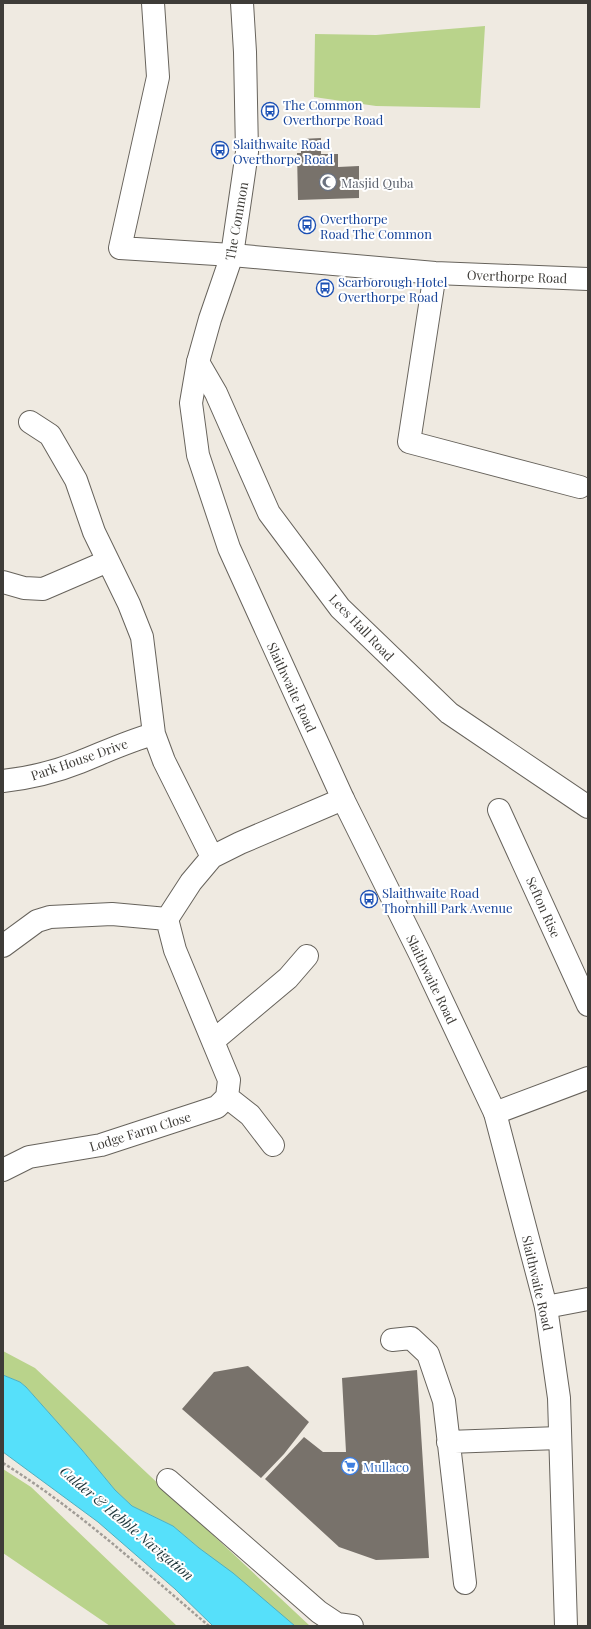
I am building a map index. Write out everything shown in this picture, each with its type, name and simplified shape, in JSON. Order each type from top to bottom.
[{"type":"street","name":"Overthorpe Road","points":[[153,3],[158,77],[120,248],[232,255],[435,273],[588,279]]},
{"type":"street","name":"The Common","points":[[198,362],[210,319],[232,255],[247,152],[245,52],[242,3]]},
{"type":"street","points":[[435,273],[409,442],[580,487]]},
{"type":"street","name":"Lees Hall Road","points":[[198,362],[216,393],[269,513],[340,608],[449,713],[588,807]]},
{"type":"street","name":"Slaithwaite Road","points":[[198,362],[191,403],[198,455],[226,541],[343,799],[420,954],[495,1114],[546,1306],[559,1398],[566,1626]]},
{"type":"street","points":[[30,422],[50,435],[76,480],[94,532],[129,604],[142,637],[154,734],[164,761],[212,857]]},
{"type":"street","points":[[3,582],[24,588],[43,589],[108,561]]},
{"type":"street","name":"Park House Drive","points":[[3,781],[28,778],[55,770],[154,734]]},
{"type":"street","points":[[273,1145],[250,1115],[227,1097],[229,1080],[175,950],[167,919],[191,882],[212,857],[240,842],[343,799]]},
{"type":"street","name":"Sefton Rise","points":[[500,810],[588,1005]]},
{"type":"street","points":[[3,946],[37,921],[50,916],[112,914],[167,919]]},
{"type":"street","points":[[213,1041],[288,978],[307,956]]},
{"type":"street","points":[[495,1114],[588,1078]]},
{"type":"street","name":"Lodge Farm Close","points":[[3,1170],[29,1157],[101,1145],[184,1118],[217,1106],[227,1097]]},
{"type":"street","points":[[546,1306],[588,1299]]},
{"type":"street","points":[[392,1340],[411,1338],[428,1354],[444,1401],[465,1583]]},
{"type":"street","points":[[448,1442],[560,1438]]},
{"type":"street","points":[[168,1480],[319,1612],[337,1624],[352,1626]]},
{"type":"path","points":[[3,1463],[29,1479],[100,1533],[209,1626]]},
{"type":"green space","points":[[485,26],[480,108],[376,106],[314,97],[315,34],[376,35]]},
{"type":"green space","points":[[3,1351],[35,1368],[310,1626],[295,1626],[173,1526],[132,1506],[115,1490],[26,1387],[20,1382],[3,1375]]},
{"type":"green space","points":[[3,1469],[31,1487],[177,1626],[110,1626],[3,1553]]},
{"type":"water","name":"Calder & Hebble Navigation","points":[[3,1375],[20,1382],[26,1387],[115,1490],[132,1506],[173,1526],[199,1548],[233,1573],[295,1626],[213,1626],[175,1589],[98,1522],[3,1452]]},
{"type":"building","name":"Masjid Quba","points":[[321,138],[321,154],[338,154],[338,167],[359,166],[359,198],[298,200],[297,153],[301,153],[301,139]]},
{"type":"building","points":[[248,1366],[309,1422],[284,1454],[261,1478],[182,1409],[214,1372]]},
{"type":"building","name":"Mullaco","points":[[417,1370],[429,1558],[376,1560],[339,1547],[265,1479],[304,1437],[323,1452],[346,1452],[342,1378]]},
{"type":"place","name":"The Common Overthorpe Road","points":[[270,111]]},
{"type":"place","name":"Slaithwaite Road Overthorpe Road","points":[[220,150]]},
{"type":"place","name":"Masjid Quba","points":[[328,182]]},
{"type":"place","name":"Overthorpe Road The Common","points":[[307,225]]},
{"type":"place","name":"Scarborough Hotel Overthorpe Road","points":[[325,288]]},
{"type":"place","name":"Slaithwaite Road Thornhill Park Avenue","points":[[369,899]]},
{"type":"place","name":"Mullaco","points":[[350,1466]]}]
